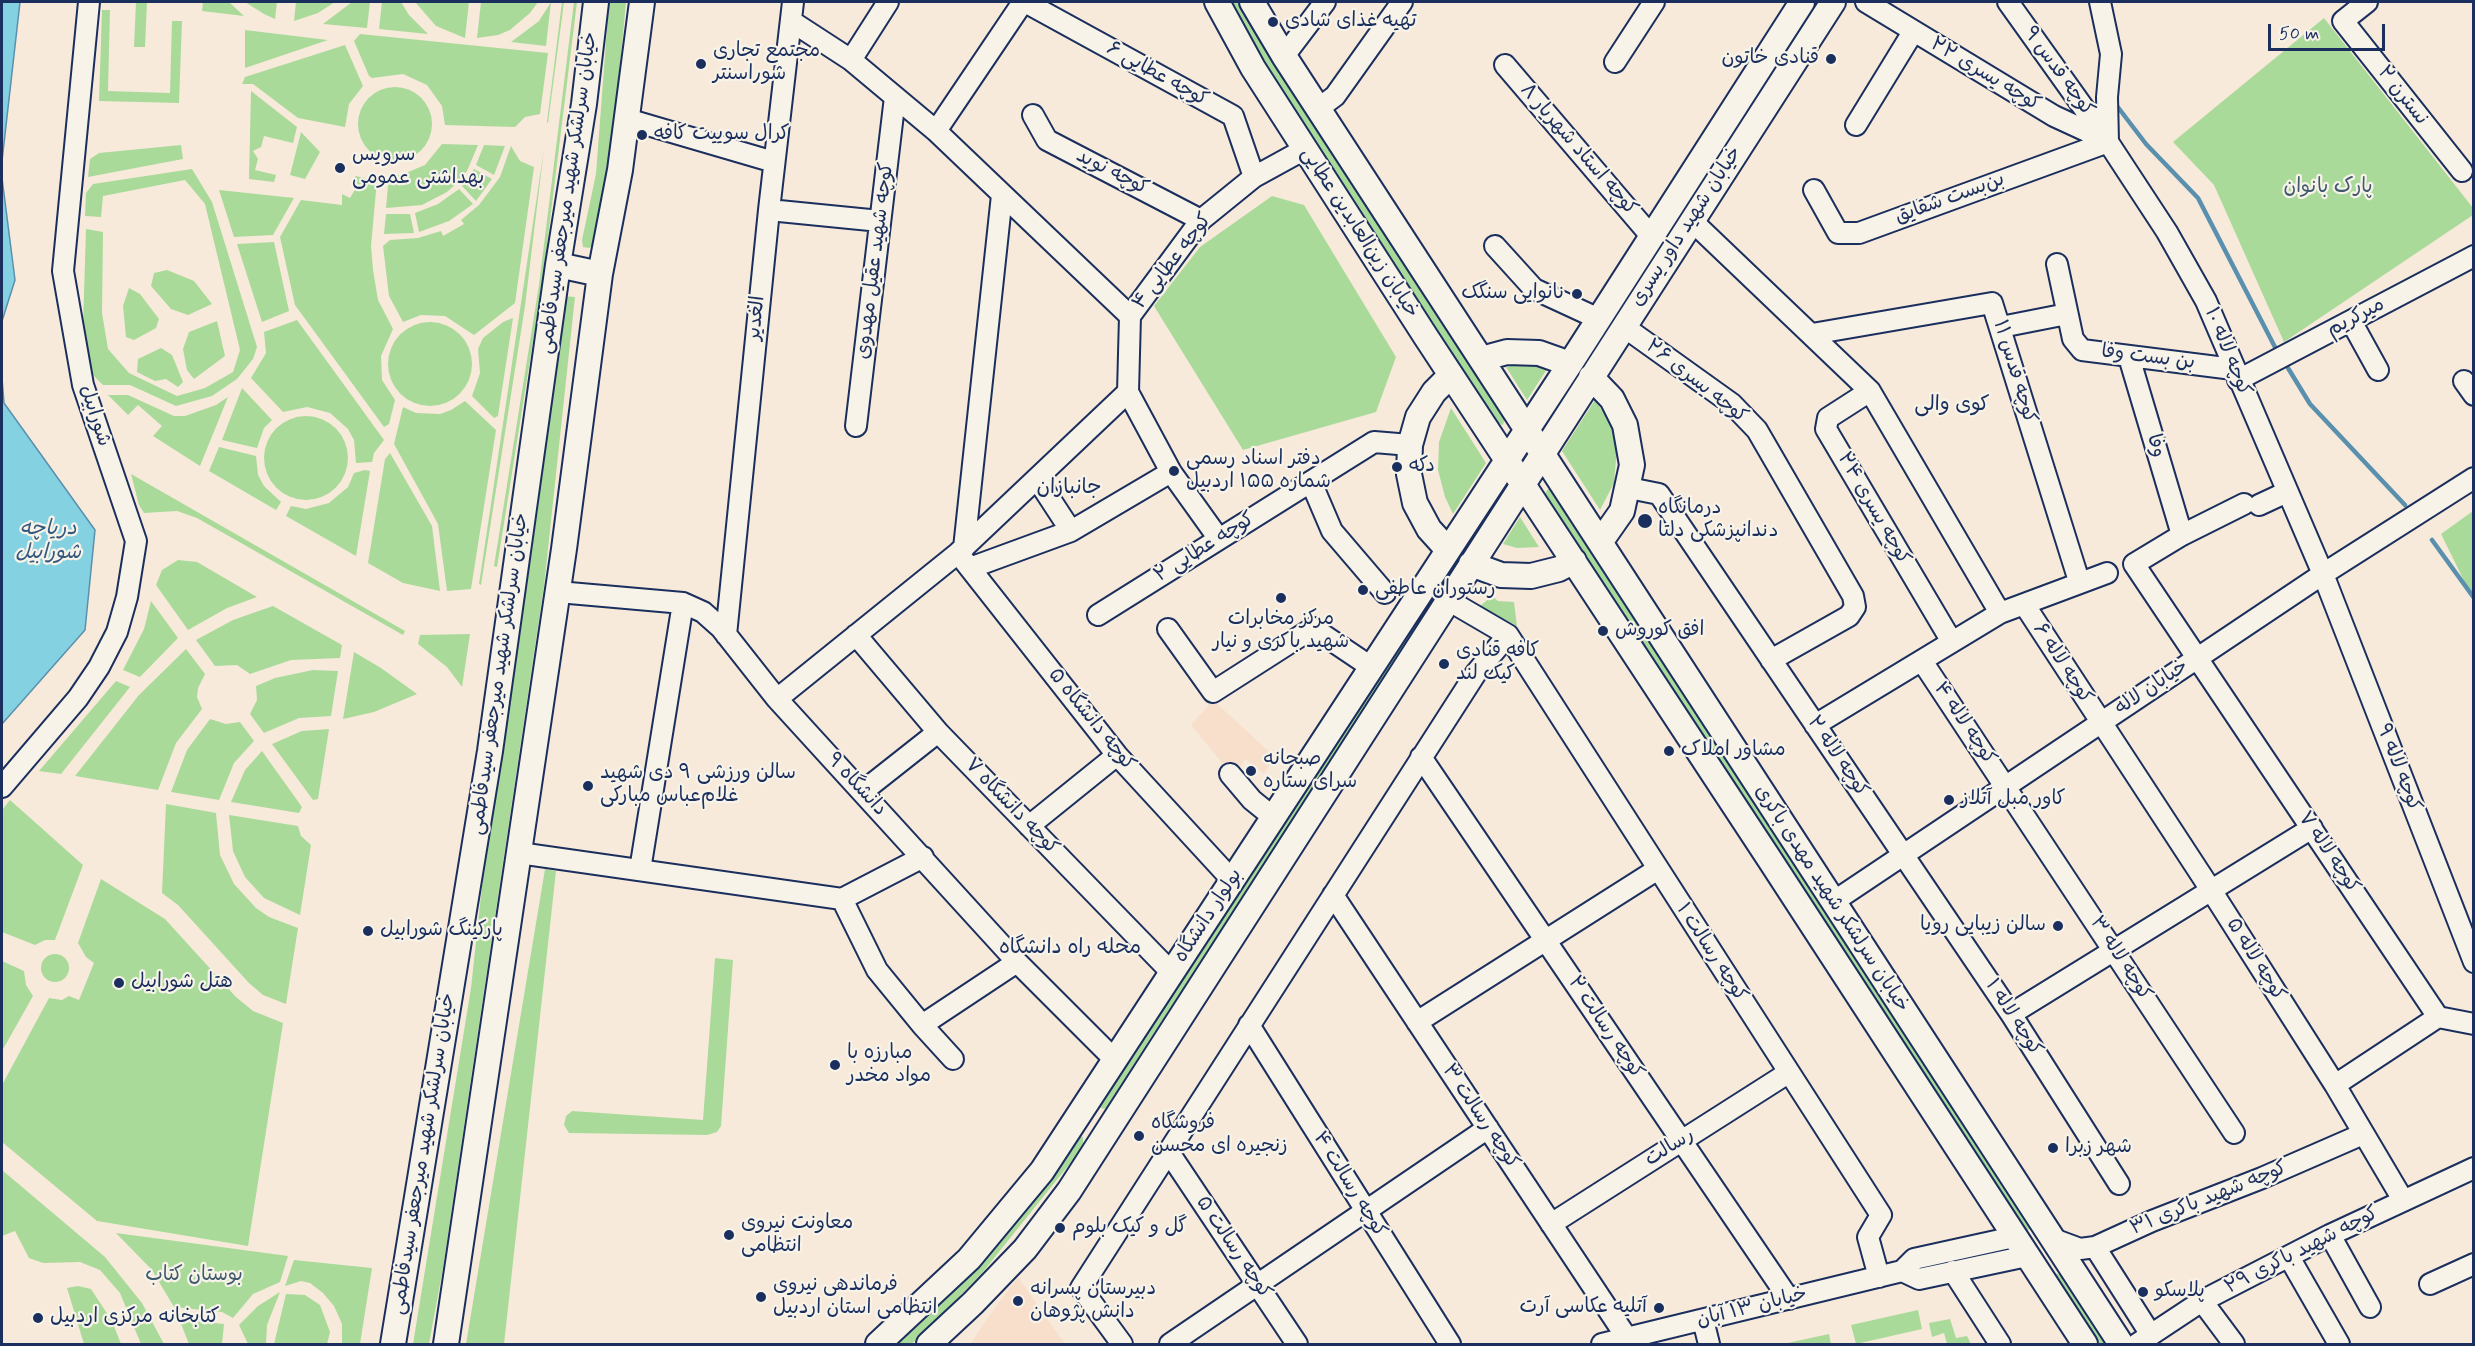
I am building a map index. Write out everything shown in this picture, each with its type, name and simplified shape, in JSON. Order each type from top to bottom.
[{"type":"main road","name":"خیابان سرلشکر شهید میرجعفر سیدفاطمی","points":[[393,1344],[492,739],[558,265],[584,104],[596,2]]},
{"type":"main road","points":[[446,1344],[558,592],[600,274],[627,119],[642,2]]},
{"type":"main road","name":"خیابان زین‌العابدین عطایی","points":[[1217,2],[1253,68],[1523,483]]},
{"type":"main road","name":"خیابان زین‌العابدین عطایی","points":[[1252,2],[1284,56],[1542,452]]},
{"type":"main road","name":"خیابان شهید داور یسری","points":[[1507,459],[1802,2]]},
{"type":"main road","name":"خیابان شهید داور یسری","points":[[1523,483],[1833,2]]},
{"type":"main road","points":[[558,265],[600,274]]},
{"type":"main road","points":[[1481,359],[1507,352],[1539,353],[1570,364]]},
{"type":"main road","points":[[1448,550],[1429,529],[1415,502],[1409,474],[1410,445],[1418,417],[1434,392],[1451,375]]},
{"type":"main road","points":[[1591,377],[1611,399],[1625,425],[1632,465],[1629,488],[1622,511],[1600,541]]},
{"type":"main road","name":"خیابان سرلشکر شهید مهدی باکری","points":[[1542,452],[2121,1344]]},
{"type":"main road","name":"بولوار دانشگاه","points":[[878,1344],[969,1259],[1042,1171],[1507,459]]},
{"type":"main road","name":"بولوار دانشگاه","points":[[929,1344],[973,1304],[1025,1249],[1069,1191],[1523,483]]},
{"type":"main road","name":"خیابان سرلشکر شهید مهدی باکری","points":[[1523,483],[2085,1344]]},
{"type":"main road","points":[[1471,564],[1501,574],[1530,576],[1559,569],[1574,561]]},
{"type":"main road","points":[[1085,1106],[1112,1124]]},
{"type":"main road","points":[[2020,1247],[2053,1239]]},
{"type":"street","name":"شورابیل","points":[[2,787],[78,698],[99,667],[117,632],[127,597],[135,541],[83,385],[63,271],[89,2]]},
{"type":"street","points":[[851,60],[888,2]]},
{"type":"street","points":[[936,131],[1024,2]]},
{"type":"street","name":"کوچه عطایی ۶","points":[[1024,2],[1233,116],[1254,177]]},
{"type":"street","points":[[1284,56],[1325,2]]},
{"type":"street","points":[[1319,108],[1335,96],[1402,2]]},
{"type":"street","points":[[1615,62],[1654,2]]},
{"type":"street","name":"کوچه یسری ۲۲","points":[[1866,2],[2054,116],[2108,142]]},
{"type":"street","name":"کوچه قدس ۹","points":[[2008,2],[2108,142]]},
{"type":"street","points":[[2100,2],[2111,54],[2107,97],[2108,142]]},
{"type":"street","name":"نسترن ۲","points":[[2367,2],[2343,21],[2462,171]]},
{"type":"street","points":[[792,11],[936,131],[1131,316],[1128,392],[1171,472],[1219,539]]},
{"type":"street","name":"الغدیر","points":[[726,635],[768,210],[792,11]]},
{"type":"street","points":[[1856,125],[1913,32]]},
{"type":"street","name":"کوچه استاد شهریار ۸","points":[[1505,65],[1651,236]]},
{"type":"street","name":"کوچه شهید عقیل مهدوی","points":[[856,426],[895,97]]},
{"type":"street","name":"کوچه نوید","points":[[1034,115],[1047,140],[1202,220]]},
{"type":"street","points":[[627,119],[774,162]]},
{"type":"street","name":"بن‌بست شقایق","points":[[1814,190],[1838,233],[1859,233],[2108,142]]},
{"type":"street","name":"کوچه لاله ۱۰","points":[[2108,142],[2167,232],[2206,301],[2235,374],[2324,574]]},
{"type":"street","name":"کوچه عطایی ۴","points":[[1131,316],[1202,220],[1254,177],[1305,149]]},
{"type":"street","points":[[964,556],[1002,195]]},
{"type":"street","points":[[768,210],[880,221]]},
{"type":"street","points":[[1691,220],[1870,391],[2000,613]]},
{"type":"street","points":[[1495,246],[1534,289],[1599,319]]},
{"type":"street","name":"میرکریم","points":[[2235,374],[2351,321],[2474,256]]},
{"type":"street","name":"بن بست وفا","points":[[2057,264],[2073,339],[2082,350],[2235,374]]},
{"type":"street","name":"کوچه قدس ۱۱","points":[[1812,334],[1992,303],[2079,581]]},
{"type":"street","points":[[2001,327],[2067,314]]},
{"type":"street","points":[[2351,321],[2378,370]]},
{"type":"street","name":"کوچه یسری ۲۶","points":[[1623,326],[1732,404],[1757,430],[1853,596],[1855,607],[1849,616],[1771,660]]},
{"type":"street","name":"وفا","points":[[2129,357],[2182,535]]},
{"type":"street","name":"کوچه یسری ۲۴","points":[[1870,391],[1828,418],[1826,429],[1952,642]]},
{"type":"street","points":[[777,699],[856,636],[964,556],[1037,478],[1128,392]]},
{"type":"street","name":"کوچه عطایی ۲","points":[[1098,615],[1374,442],[1410,445]]},
{"type":"street","points":[[964,556],[1071,531],[1171,472]]},
{"type":"street","points":[[1037,478],[1071,531]]},
{"type":"street","name":"خیابان لاله","points":[[1833,902],[2324,574],[2474,478]]},
{"type":"street","points":[[1311,482],[1332,531],[1385,593]]},
{"type":"street","name":"کوچه لاله ۲","points":[[1629,488],[1659,494],[1903,855]]},
{"type":"street","points":[[2182,535],[2251,504],[2287,492]]},
{"type":"street","name":"کوچه لاله ۷","points":[[2182,535],[2134,564],[2438,1017]]},
{"type":"street","name":"کوچه دانشگاه ۵","points":[[964,556],[1117,755],[1232,880]]},
{"type":"street","points":[[1815,725],[2000,613],[2079,581],[2107,573]]},
{"type":"street","name":"کوچه لاله ۹","points":[[2324,574],[2474,962]]},
{"type":"street","name":"دانشگاه ۹","points":[[558,592],[682,603],[703,612],[726,635],[777,699],[1017,962],[1115,1060]]},
{"type":"street","points":[[1122,1344],[1081,1288],[1421,757],[1476,673],[1508,635],[1448,600]]},
{"type":"street","points":[[640,870],[682,603]]},
{"type":"street","name":"کوچه لاله ۶","points":[[2024,604],[2100,723]]},
{"type":"street","points":[[1168,629],[1213,692],[1313,628],[1371,666]]},
{"type":"street","name":"کوچه رسالت ۱","points":[[1508,635],[1881,1215],[1868,1237],[1878,1277]]},
{"type":"street","name":"کوچه دانشگاه ۷","points":[[856,636],[938,732],[1172,973]]},
{"type":"street","name":"کوچه لاله ۴","points":[[1922,661],[2005,786]]},
{"type":"street","name":"کوچه لاله ۵","points":[[2100,723],[2211,890],[2334,1085],[2403,1200]]},
{"type":"street","points":[[862,792],[938,732]]},
{"type":"street","points":[[1029,826],[1117,755]]},
{"type":"street","name":"کوچه رسالت ۲","points":[[1421,757],[1789,1299]]},
{"type":"street","points":[[1230,774],[1252,800],[1273,817]]},
{"type":"street","name":"کوچه لاله ۳","points":[[2005,786],[2234,1133]]},
{"type":"street","points":[[2011,1014],[2312,828]]},
{"type":"street","points":[[519,853],[842,899],[923,857]]},
{"type":"street","name":"کوچه لاله ۱","points":[[1903,855],[2011,1014],[2119,1184]]},
{"type":"street","points":[[1417,1022],[1658,869]]},
{"type":"street","name":"کوچه رسالت ۳","points":[[1333,895],[1627,1338]]},
{"type":"street","points":[[842,899],[877,969],[953,1059]]},
{"type":"street","points":[[922,1025],[1017,962]]},
{"type":"street","points":[[2334,1085],[2438,1017],[2474,1024]]},
{"type":"street","name":"کوچه رسالت ۴","points":[[1248,1025],[1450,1344]]},
{"type":"street","name":"رسالت","points":[[1551,1224],[1788,1073]]},
{"type":"street","points":[[1170,1344],[1488,1128]]},
{"type":"street","name":"کوچه شهید باکری ۳۱","points":[[2095,1247],[2362,1134]]},
{"type":"street","name":"کوچه رسالت ۵","points":[[1168,1151],[1297,1344]]},
{"type":"street","name":"کوچه شهید باکری ۲۹","points":[[2144,1340],[2202,1302],[2330,1235],[2474,1168]]},
{"type":"street","points":[[2330,1235],[2370,1307]]},
{"type":"street","points":[[2053,1239],[2080,1249],[2095,1247],[2144,1340]]},
{"type":"street","name":"خیابان ۱۳ آبان","points":[[1602,1344],[1902,1271],[1914,1259],[2020,1247]]},
{"type":"street","name":"خیابان ۱۳ آبان","points":[[1902,1271],[1919,1279],[1953,1271],[2020,1247]]},
{"type":"street","points":[[2289,1257],[2339,1344]]},
{"type":"street","points":[[2430,1284],[2474,1264]]},
{"type":"street","points":[[1953,1271],[2000,1344]]},
{"type":"street","points":[[2202,1302],[2234,1344]]},
{"type":"street","points":[[1703,1320],[1709,1344]]},
{"type":"shaded area","points":[[1213,700],[1275,757],[1264,774],[1245,759],[1240,767],[1228,770],[1191,725]]},
{"type":"shaded area","name":"دبیرستان پسرانه دانش پژوهان","points":[[1018,1277],[1065,1344],[971,1344],[983,1324]]},
{"type":"green space","points":[[136,2],[147,2],[145,47],[134,47]]},
{"type":"green space","points":[[203,2],[229,2],[244,16],[202,11]]},
{"type":"green space","points":[[245,2],[277,2],[275,19],[264,14]]},
{"type":"green space","points":[[296,2],[335,2],[318,13],[294,21]]},
{"type":"green space","points":[[352,2],[370,2],[367,28],[323,24]]},
{"type":"green space","points":[[382,2],[401,2],[409,15],[428,34],[379,29]]},
{"type":"green space","points":[[415,2],[469,2],[465,38],[436,26]]},
{"type":"green space","points":[[481,2],[538,2],[530,13],[510,30],[498,35],[477,38]]},
{"type":"green space","points":[[551,2],[546,46],[511,42],[539,21]]},
{"type":"green space","points":[[562,2],[564,2],[548,123],[547,122]]},
{"type":"green space","points":[[574,2],[577,2],[542,285],[497,567],[494,566],[539,285]]},
{"type":"green space","points":[[609,2],[626,2],[611,165],[594,245],[589,248],[583,247],[582,240],[596,174]]},
{"type":"green space","points":[[1228,2],[1238,2],[1309,118],[1505,417],[1503,425],[1496,423],[1301,122]]},
{"type":"green space","points":[[1816,2],[1825,2],[1548,423],[1545,421]]},
{"type":"green space","points":[[102,10],[110,10],[108,91],[170,93],[172,21],[182,21],[179,103],[99,101]]},
{"type":"green space","name":"پارک بانوان","points":[[2324,18],[2473,208],[2473,215],[2284,342],[2214,185],[2173,142]]},
{"type":"green space","points":[[245,30],[328,40],[245,68]]},
{"type":"green space","points":[[360,34],[548,53],[540,114],[525,117],[515,127],[445,125],[442,106],[427,85],[403,74],[372,78],[369,76],[354,41]]},
{"type":"green space","points":[[345,45],[363,86],[349,104],[345,127],[298,118],[253,84],[242,84],[245,77]]},
{"type":"green space","points":[[388,87],[402,87],[416,93],[426,103],[432,117],[430,138],[416,155],[402,161],[388,161],[374,155],[364,145],[358,131],[358,117],[364,103],[374,93]]},
{"type":"green space","points":[[251,91],[297,127],[293,143],[264,136],[261,147],[253,151],[258,159],[255,170],[276,175],[274,182],[249,179]]},
{"type":"green space","points":[[301,132],[320,152],[305,179],[290,175]]},
{"type":"green space","points":[[442,144],[478,145],[467,171],[458,182],[447,192],[422,205],[386,208],[389,175],[401,175],[425,165]]},
{"type":"green space","points":[[181,145],[183,159],[88,177],[90,159],[99,153]]},
{"type":"green space","points":[[484,145],[505,146],[494,175],[476,165]]},
{"type":"green space","points":[[511,146],[520,161],[534,167],[515,303],[474,335],[445,316],[421,315],[403,322],[389,296],[383,246],[390,240],[418,238],[441,231],[443,236],[464,224],[461,220],[479,205],[500,177]]},
{"type":"green space","points":[[544,149],[525,306],[481,585],[479,584]]},
{"type":"green space","points":[[192,169],[212,202],[257,347],[253,359],[237,379],[212,396],[176,406],[130,385],[103,385],[88,370],[83,325],[86,229],[103,232],[102,313],[108,349],[129,373],[177,396],[205,388],[233,372],[240,350],[205,204],[185,180],[103,196],[101,217],[85,216],[86,193],[93,184]]},
{"type":"green space","points":[[474,169],[492,179],[476,201],[462,186]]},
{"type":"green space","points":[[355,176],[377,180],[371,246],[373,270],[378,300],[393,329],[381,356],[382,380],[395,400],[389,424],[384,427],[295,305],[280,237],[301,200],[342,205],[342,194],[350,198],[357,186]]},
{"type":"green space","points":[[459,189],[473,204],[449,221],[419,232],[415,213],[438,204]]},
{"type":"green space","points":[[219,190],[294,198],[273,235],[234,237]]},
{"type":"green space","points":[[1272,196],[1304,205],[1396,357],[1376,412],[1243,450],[1154,306],[1200,247]]},
{"type":"green space","points":[[386,214],[410,214],[414,233],[384,234]]},
{"type":"green space","points":[[274,242],[289,311],[262,322],[237,244]]},
{"type":"green space","points":[[167,270],[194,281],[212,304],[188,315],[171,309],[151,286],[154,273]]},
{"type":"green space","points":[[129,288],[140,294],[159,319],[156,328],[134,340],[126,337],[123,306]]},
{"type":"green space","points":[[561,296],[575,297],[544,586],[443,1268],[429,1344],[413,1344],[471,988],[490,812],[514,673],[538,508]]},
{"type":"green space","points":[[513,318],[498,416],[494,418],[472,396],[480,373],[478,349],[483,338],[503,322]]},
{"type":"green space","points":[[297,320],[384,440],[374,453],[372,462],[356,463],[354,440],[348,429],[330,413],[307,407],[283,412],[251,378],[266,353],[264,332]]},
{"type":"green space","points":[[217,321],[225,356],[194,379],[187,370],[183,349],[189,332]]},
{"type":"green space","points":[[430,322],[446,325],[460,334],[469,348],[472,364],[469,380],[460,394],[446,403],[430,406],[414,403],[400,394],[391,380],[388,364],[391,348],[400,334],[414,325]]},
{"type":"green space","points":[[161,348],[172,355],[183,382],[178,387],[166,379],[155,381],[137,372],[138,359]]},
{"type":"green space","points":[[1521,364],[1549,366],[1527,400],[1506,367]]},
{"type":"green space","points":[[242,388],[272,420],[264,428],[257,448],[222,440]]},
{"type":"green space","points":[[108,395],[128,395],[174,416],[185,416],[216,405],[228,397],[200,466],[153,436],[162,426],[138,405],[128,415]]},
{"type":"green space","points":[[1595,400],[1612,426],[1617,448],[1614,483],[1600,510],[1562,451]]},
{"type":"green space","points":[[465,401],[496,430],[471,589],[447,591],[438,524],[394,444],[403,407],[416,413],[440,414]]},
{"type":"green space","points":[[1451,408],[1486,463],[1453,514],[1445,497],[1438,470],[1439,442]]},
{"type":"green space","points":[[298,416],[314,416],[330,423],[341,434],[348,450],[345,474],[336,488],[314,500],[298,500],[282,493],[271,482],[264,466],[264,450],[271,434],[282,423]]},
{"type":"green space","points":[[219,447],[256,456],[258,475],[264,486],[281,502],[276,510],[209,471]]},
{"type":"green space","points":[[390,453],[432,526],[440,591],[403,583],[368,563],[385,459]]},
{"type":"green space","points":[[370,471],[356,556],[286,516],[291,506],[306,509],[329,503],[348,487],[354,473]]},
{"type":"green space","points":[[131,474],[405,631],[403,635],[197,518],[177,511],[144,513],[139,505]]},
{"type":"green space","points":[[1500,487],[1505,490],[1505,496],[1148,1042],[1108,1107],[1104,1109],[1099,1107],[1100,1098]]},
{"type":"green space","points":[[1548,489],[1554,491],[1980,1151],[2030,1221],[2030,1229],[2027,1231],[2020,1228],[1544,495]]},
{"type":"green space","points":[[2473,511],[2473,599],[2441,534]]},
{"type":"green space","points":[[1520,517],[1539,547],[1517,548],[1503,544]]},
{"type":"green space","points":[[178,560],[197,562],[257,597],[227,608],[188,630],[156,585],[162,570]]},
{"type":"green space","points":[[1492,596],[1498,601],[1514,602],[1517,626],[1480,606]]},
{"type":"green space","points":[[151,601],[178,638],[140,677],[123,670],[144,629]]},
{"type":"green space","points":[[273,606],[342,645],[340,658],[291,660],[250,674],[237,665],[215,666],[196,640],[233,620]]},
{"type":"green space","points":[[470,634],[462,687],[447,667],[418,644],[420,635]]},
{"type":"green space","points":[[186,649],[205,674],[198,688],[197,697],[202,709],[176,743],[158,790],[75,776],[139,695]]},
{"type":"green space","points":[[354,652],[417,694],[374,712],[343,719]]},
{"type":"green space","points":[[313,670],[338,671],[331,716],[299,718],[264,733],[250,714],[257,700],[256,686],[275,678]]},
{"type":"green space","points":[[116,681],[130,687],[61,774],[39,771]]},
{"type":"green space","points":[[210,719],[226,724],[240,722],[254,741],[234,763],[219,800],[171,792],[187,750]]},
{"type":"green space","points":[[329,729],[318,799],[313,800],[272,744],[302,731]]},
{"type":"green space","points":[[262,751],[302,807],[299,813],[231,802],[245,770]]},
{"type":"green space","points":[[10,800],[83,865],[55,940],[45,940],[35,945],[2,932],[2,810]]},
{"type":"green space","points":[[166,804],[216,813],[220,855],[234,884],[256,908],[269,917],[298,928],[286,1004],[263,995],[249,983],[178,905],[162,893]]},
{"type":"green space","points":[[229,815],[298,826],[301,836],[311,845],[300,915],[264,898],[245,877],[233,851]]},
{"type":"green space","points":[[545,869],[556,871],[504,1344],[466,1344]]},
{"type":"green space","points":[[101,879],[165,919],[236,997],[253,1011],[283,1023],[248,1246],[97,1221],[2,1142],[2,1085],[49,998],[62,1000],[69,996],[79,1000],[94,963],[86,957],[78,943]]},
{"type":"green space","points":[[55,954],[65,958],[69,968],[65,978],[55,982],[45,978],[41,968],[45,958]]},
{"type":"green space","points":[[715,958],[733,960],[721,1126],[717,1132],[707,1135],[569,1133],[564,1125],[566,1116],[572,1111],[703,1120]]},
{"type":"green space","points":[[2,961],[24,971],[26,985],[33,996],[2,1051]]},
{"type":"green space","points":[[1079,1136],[1083,1137],[1083,1145],[1072,1161],[982,1273],[918,1339],[911,1344],[897,1344],[955,1287]]},
{"type":"green space","points":[[2,1170],[105,1257],[142,1303],[164,1344],[141,1344],[120,1293],[100,1270],[80,1262],[43,1263],[29,1258],[15,1231],[2,1236]]},
{"type":"green space","name":"بوستان کتاب","points":[[116,1233],[288,1256],[280,1282],[253,1294],[233,1318],[222,1312],[174,1307],[152,1270]]},
{"type":"green space","name":"بوستان کتاب","points":[[294,1260],[372,1268],[360,1344],[342,1344],[342,1324],[334,1306],[323,1293],[310,1283],[301,1281],[285,1286]]},
{"type":"green space","points":[[2054,1273],[2062,1275],[2107,1344],[2096,1344],[2052,1278]]},
{"type":"green space","points":[[78,1286],[91,1289],[112,1321],[121,1344],[84,1344],[67,1288]]},
{"type":"green space","name":"بوستان کتاب","points":[[280,1292],[267,1325],[266,1344],[248,1344],[239,1325],[258,1306]]},
{"type":"green space","name":"بوستان کتاب","points":[[286,1294],[305,1295],[320,1305],[330,1332],[327,1344],[274,1344]]},
{"type":"green space","points":[[1918,1310],[1922,1329],[1856,1344],[1851,1325]]},
{"type":"green space","name":"بوستان کتاب","points":[[179,1319],[224,1324],[222,1344],[189,1344]]},
{"type":"green space","points":[[1950,1319],[1956,1338],[1967,1336],[1971,1344],[1947,1344],[1944,1333],[1932,1337],[1929,1323]]},
{"type":"green space","points":[[1829,1334],[1831,1344],[1783,1344]]},
{"type":"water","points":[[2,2],[20,2],[2,161]]},
{"type":"water","points":[[2,178],[15,280],[2,321]]},
{"type":"water","name":"دریاچه شورابیل","points":[[2,378],[4,403],[95,530],[85,630],[2,724]]},
{"type":"waterway","points":[[2117,106],[2146,144],[2198,198],[2277,351]]},
{"type":"waterway","points":[[2288,368],[2310,404],[2405,505]]},
{"type":"waterway","points":[[2432,540],[2474,598]]},
{"type":"place","name":"تهیه غذای شادی","points":[[1273,22]]},
{"type":"place","name":"قنادی خاتون","points":[[1831,59]]},
{"type":"place","name":"مجتمع تجاری شوراسنتر","points":[[701,64]]},
{"type":"place","name":"کرال سوییت کافه","points":[[642,135]]},
{"type":"place","name":"سرویس بهداشتی عمومی","points":[[340,168]]},
{"type":"place","name":"نانوایی سنگک","points":[[1577,294]]},
{"type":"place","name":"دکه","points":[[1397,467]]},
{"type":"place","name":"دفتر اسناد رسمی شماره ۱۵۵ اردبیل","points":[[1174,471]]},
{"type":"place","name":"درمانگاه دندانپزشکی دلتا","points":[[1645,521]]},
{"type":"place","name":"رستوران عاطفی","points":[[1363,590]]},
{"type":"place","name":"مرکز مخابرات شهید باکری و نیار","points":[[1281,598]]},
{"type":"place","name":"افق کوروش","points":[[1603,631]]},
{"type":"place","name":"کافه قنادی کیک لند","points":[[1444,664]]},
{"type":"place","name":"مشاور املاک","points":[[1669,751]]},
{"type":"place","name":"صبحانه سرای ستاره","points":[[1251,771]]},
{"type":"place","name":"سالن ورزشی ۹ دی شهید غلام‌عباس مبارکی","points":[[588,786]]},
{"type":"place","name":"کاور مبل آتلاز","points":[[1949,800]]},
{"type":"place","name":"سالن زیبایی رویا","points":[[2058,926]]},
{"type":"place","name":"پارکینگ شورابیل","points":[[368,931]]},
{"type":"place","name":"هتل شورابیل","points":[[119,983]]},
{"type":"place","name":"مبارزه با مواد مخدر","points":[[835,1065]]},
{"type":"place","name":"فروشگاه زنجیره ای محسن","points":[[1139,1136]]},
{"type":"place","name":"شهر زبرا","points":[[2053,1148]]},
{"type":"place","name":"گل و کیک بلوم","points":[[1060,1228]]},
{"type":"place","name":"معاونت نیروی انتظامی","points":[[729,1235]]},
{"type":"place","name":"پلاسکو","points":[[2143,1292]]},
{"type":"place","name":"فرماندهی نیروی انتظامی استان اردبیل","points":[[761,1297]]},
{"type":"place","name":"دبیرستان پسرانه دانش پژوهان","points":[[1018,1301]]},
{"type":"place","name":"آتلیه عکاسی آرت","points":[[1659,1308]]},
{"type":"place","name":"کتابخانه مرکزی اردبیل","points":[[38,1318]]},
{"type":"district","name":"کوی والی","points":[[1952,406]]},
{"type":"district","name":"جانبازان","points":[[1069,489]]},
{"type":"district","name":"محله راه دانشگاه","points":[[1070,949]]}]
